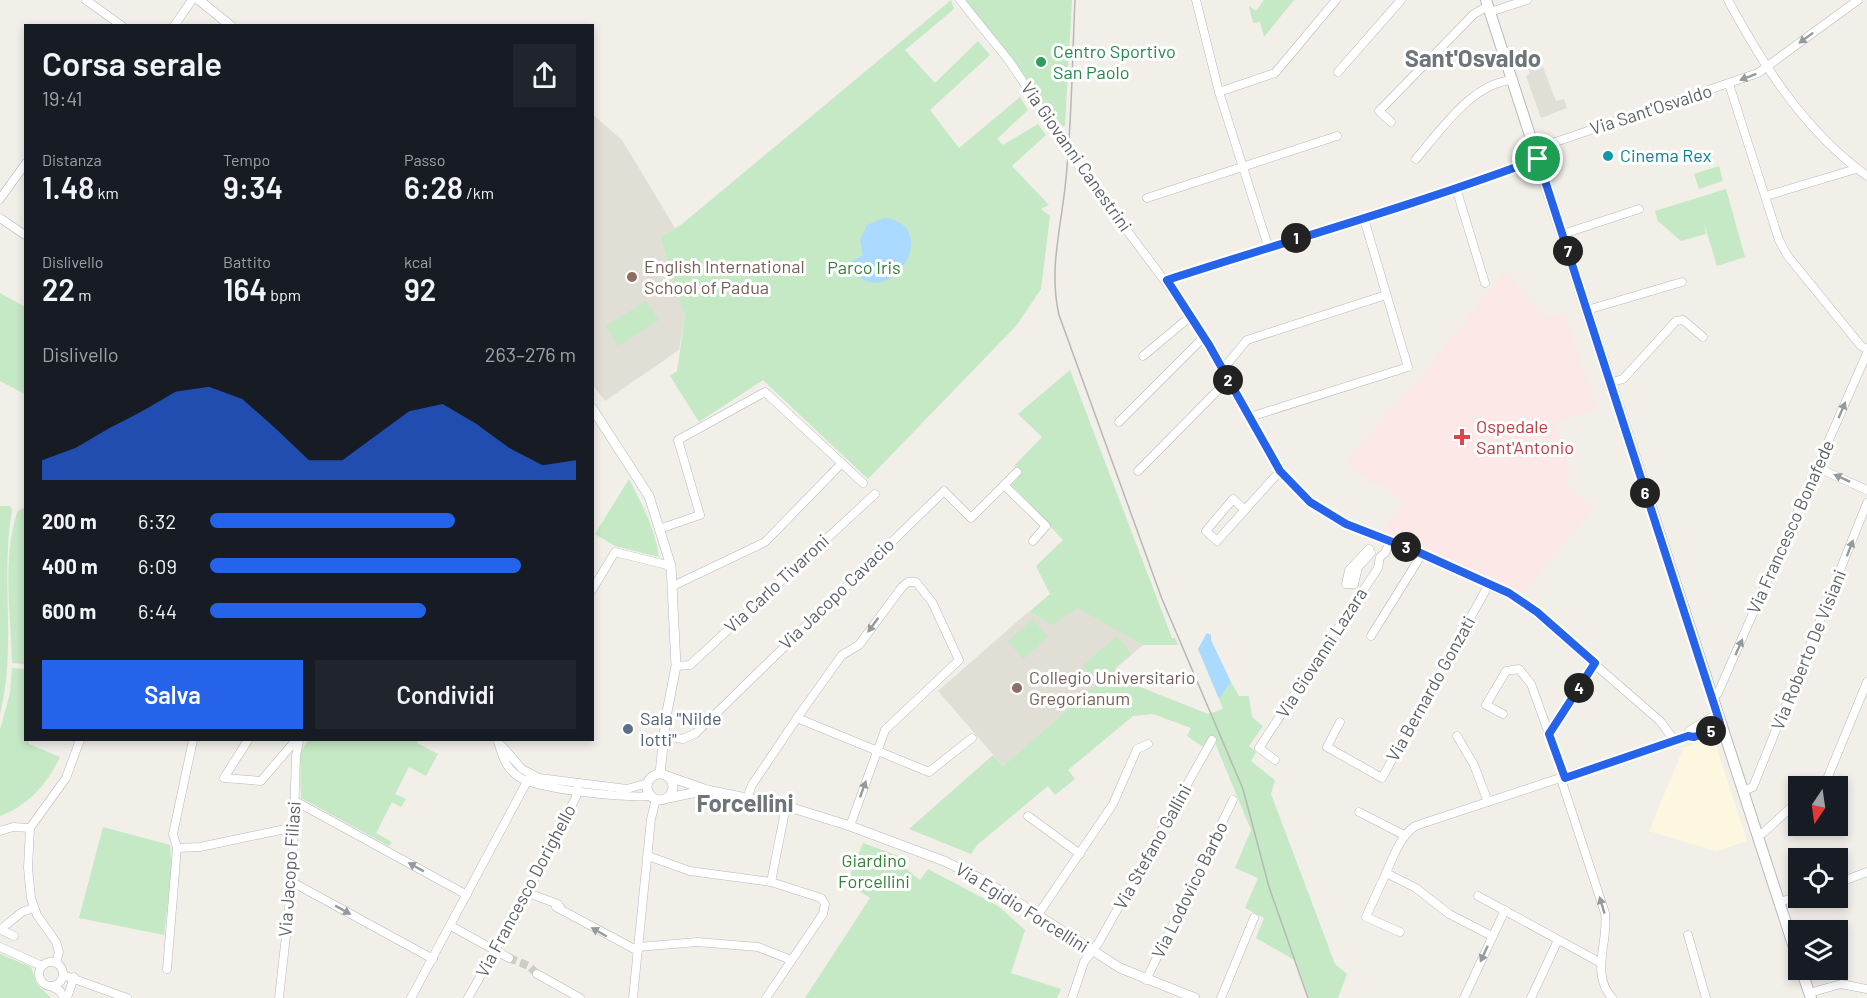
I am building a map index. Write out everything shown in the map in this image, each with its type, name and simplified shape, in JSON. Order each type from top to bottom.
[{"type":"main road","points":[[1488,6],[1788,928]]},
{"type":"main road","points":[[1805,980],[1810,996]]},
{"type":"street","points":[[86,0],[119,24]]},
{"type":"street","points":[[175,24],[192,0]]},
{"type":"street","points":[[199,0],[229,24]]},
{"type":"street","name":"Via Giovanni Canestrini","points":[[960,0],[1010,62],[1096,190],[1167,280],[1204,337],[1280,471],[1296,490],[1323,512],[1489,584],[1537,612],[1660,721],[1675,741]]},
{"type":"street","points":[[1196,0],[1219,92],[1268,246]]},
{"type":"street","points":[[1219,92],[1275,73],[1336,0]]},
{"type":"street","points":[[1338,72],[1401,0]]},
{"type":"street","points":[[1390,122],[1379,111],[1474,14],[1488,6],[1527,0]]},
{"type":"street","points":[[1728,0],[1766,68],[1812,126],[1867,176]]},
{"type":"street","name":"Via Sant'Osvaldo","points":[[1167,280],[1456,188],[1537,154],[1729,84],[1766,68],[1845,4],[1858,0]]},
{"type":"street","points":[[1416,159],[1466,101],[1500,82],[1513,80]]},
{"type":"street","points":[[1729,84],[1779,240],[1787,255],[1867,351]]},
{"type":"street","points":[[1147,198],[1337,136]]},
{"type":"street","points":[[0,199],[24,166]]},
{"type":"street","points":[[1766,196],[1857,169]]},
{"type":"street","points":[[1456,188],[1485,283]]},
{"type":"street","points":[[1563,234],[1639,209]]},
{"type":"street","points":[[0,218],[24,234]]},
{"type":"street","points":[[1250,417],[1408,367],[1364,219]]},
{"type":"street","points":[[1587,310],[1682,282]]},
{"type":"street","points":[[1222,369],[1247,340],[1386,295]]},
{"type":"street","points":[[1143,356],[1191,316]]},
{"type":"street","points":[[1609,383],[1623,379],[1676,321],[1683,320],[1703,337]]},
{"type":"street","points":[[1119,422],[1204,337]]},
{"type":"street","name":"Via Francesco Bonafede","points":[[1713,698],[1718,693],[1818,468],[1867,351]]},
{"type":"street","points":[[1138,471],[1228,380]]},
{"type":"street","points":[[659,529],[700,515],[678,440],[765,392],[863,483]]},
{"type":"street","points":[[594,411],[649,496],[671,566],[674,586],[676,666],[660,773]]},
{"type":"street","points":[[674,586],[765,542],[842,463]]},
{"type":"street","points":[[1818,468],[1867,490]]},
{"type":"street","points":[[1245,510],[1233,499],[1206,531],[1217,542],[1280,471]]},
{"type":"street","name":"Via Jacopo Cavacio","points":[[664,736],[682,739],[696,733],[944,491],[971,518],[1017,472]]},
{"type":"street","points":[[1004,485],[1046,526],[1033,541]]},
{"type":"street","name":"Via Carlo Tivaroni","points":[[676,666],[690,665],[875,494]]},
{"type":"street","name":"Via Roberto De Visiani","points":[[1743,791],[1753,787],[1867,503]]},
{"type":"street","points":[[1373,535],[1374,553]]},
{"type":"street","name":"Via Giovanni Lazara","points":[[1275,760],[1259,748],[1378,568],[1374,553],[1385,553],[1390,541]]},
{"type":"street","points":[[594,587],[615,552],[671,566]]},
{"type":"street","points":[[1371,636],[1422,554]]},
{"type":"street","points":[[747,798],[752,785],[842,655],[859,645],[902,587],[911,582],[919,584],[933,602],[959,660],[885,730],[850,826]]},
{"type":"street","name":"Via Bernardo Gonzati","points":[[1340,722],[1327,747],[1382,778],[1489,584]]},
{"type":"street","points":[[1549,734],[1595,663]]},
{"type":"street","points":[[1503,714],[1486,705],[1506,671],[1519,669],[1531,684],[1549,734],[1605,913],[1606,924],[1601,963],[1602,983],[1612,998]]},
{"type":"street","points":[[1828,776],[1867,682]]},
{"type":"street","points":[[797,718],[929,772],[972,738]]},
{"type":"street","points":[[1688,736],[1689,731],[1720,722]]},
{"type":"street","points":[[1400,932],[1366,917],[1404,835],[1415,826],[1688,736],[1694,737],[1711,731],[1720,722]]},
{"type":"street","points":[[1457,736],[1474,765],[1488,802]]},
{"type":"street","name":"Via Stefano Gallini","points":[[1072,998],[1082,967],[1212,740]]},
{"type":"street","points":[[56,963],[59,952],[56,942],[33,908],[28,868],[30,828],[66,778],[80,741]]},
{"type":"street","points":[[166,969],[177,848],[173,834],[193,741]]},
{"type":"street","name":"Via Jacopo Filiasi","points":[[247,741],[224,778],[261,781],[297,741]]},
{"type":"street","name":"Via Jacopo Filiasi","points":[[279,998],[292,882],[298,741]]},
{"type":"street","points":[[500,741],[512,759],[530,778],[578,786],[658,798],[673,791],[670,777],[660,773],[652,776],[648,783],[627,789],[578,786]]},
{"type":"street","points":[[1037,916],[1113,804],[1137,749],[1148,744]]},
{"type":"street","name":"Via Egidio Forcellini","points":[[670,777],[706,790],[786,806],[850,826],[964,870],[1003,892],[1092,952],[1146,980],[1190,997]]},
{"type":"street","points":[[411,998],[530,778]]},
{"type":"street","points":[[648,783],[658,798]]},
{"type":"street","name":"Via Francesco Dorighello","points":[[468,998],[495,951],[533,894],[576,797],[578,786]]},
{"type":"street","name":"Via Egidio Forcellini","points":[[658,798],[706,790]]},
{"type":"street","points":[[633,998],[651,819],[658,798]]},
{"type":"street","name":"Via Lodovico Barbo","points":[[1146,980],[1233,800]]},
{"type":"street","points":[[295,801],[467,895]]},
{"type":"street","points":[[771,882],[786,806]]},
{"type":"street","points":[[1758,834],[1763,833],[1788,810]]},
{"type":"street","points":[[1359,812],[1404,835]]},
{"type":"street","points":[[1028,816],[1080,854]]},
{"type":"street","points":[[0,831],[13,827],[30,828]]},
{"type":"street","points":[[177,848],[200,847],[295,827]]},
{"type":"street","points":[[648,856],[690,871],[771,882],[821,898],[825,904],[823,914],[766,998]]},
{"type":"street","points":[[1848,879],[1867,872]]},
{"type":"street","points":[[1386,873],[1416,888],[1449,914],[1492,936]]},
{"type":"street","points":[[292,882],[433,959]]},
{"type":"street","points":[[533,894],[558,904],[559,909],[638,949],[697,942],[758,947],[791,960]]},
{"type":"street","points":[[1478,896],[1601,963]]},
{"type":"street","points":[[1780,902],[1788,899]]},
{"type":"street","points":[[14,936],[1,930],[22,912],[33,908]]},
{"type":"street","points":[[1464,998],[1505,910]]},
{"type":"street","points":[[1221,998],[1254,918]]},
{"type":"street","points":[[451,926],[509,958]]},
{"type":"street","points":[[1688,935],[1706,998]]},
{"type":"street","points":[[1531,998],[1557,940]]},
{"type":"street","points":[[0,946],[42,966]]},
{"type":"street","points":[[42,966],[49,962],[61,966],[63,975],[58,984],[51,986]]},
{"type":"street","points":[[42,966],[40,978],[60,991],[66,998],[74,977]]},
{"type":"street","points":[[537,974],[580,998]]},
{"type":"street","points":[[63,975],[74,977],[127,998]]},
{"type":"street","points":[[1810,996],[1841,984],[1867,989]]},
{"type":"shaded area","points":[[1538,54],[1556,101],[1564,99],[1567,108],[1541,118],[1526,76],[1530,74],[1528,69],[1524,70],[1520,59]]},
{"type":"shaded area","name":"English International School of Padua","points":[[594,116],[622,140],[675,228],[660,237],[685,317],[679,350],[605,401],[594,386]]},
{"type":"shaded area","name":"Ospedale Sant'Antonio","points":[[1504,272],[1547,318],[1564,313],[1597,409],[1554,423],[1571,472],[1563,480],[1593,508],[1522,593],[1493,578],[1379,536],[1405,503],[1379,482],[1376,486],[1352,467],[1349,458],[1425,371]]},
{"type":"shaded area","name":"Collegio Universitario Gregorianum","points":[[1076,607],[1143,645],[1003,766],[938,691],[1028,612],[1051,624]]},
{"type":"shaded area","points":[[1714,739],[1747,841],[1716,851],[1649,831],[1684,747]]},
{"type":"green space","name":"Parco Iris","points":[[951,0],[954,9],[905,50],[935,83],[978,41],[990,55],[930,110],[959,148],[1020,97],[1028,110],[997,139],[1003,145],[1038,124],[1046,135],[1012,166],[1049,205],[1041,209],[1050,216],[1041,289],[1016,326],[868,479],[763,380],[699,422],[670,376],[677,371],[685,317],[660,237],[682,224]]},
{"type":"green space","name":"Centro Sportivo San Paolo","points":[[966,0],[1072,0],[1065,125],[1060,128]]},
{"type":"green space","points":[[1264,0],[1294,0],[1264,37],[1260,22],[1253,23],[1249,6],[1256,11]]},
{"type":"green space","points":[[1719,166],[1723,181],[1699,189],[1694,174]]},
{"type":"green space","points":[[1726,189],[1745,257],[1717,266],[1704,223],[1706,234],[1681,241],[1658,221],[1655,211]]},
{"type":"green space","points":[[0,293],[24,306],[24,393],[0,381]]},
{"type":"green space","points":[[646,301],[659,320],[618,346],[606,326]]},
{"type":"green space","points":[[1070,370],[1172,638],[1175,638],[1178,645],[1143,645],[1077,608],[1052,625],[1029,612],[1050,594],[1036,566],[1063,540],[1011,485],[1021,474],[1014,466],[1042,437],[1018,414]]},
{"type":"green space","points":[[629,479],[651,527],[659,557],[615,546],[595,534]]},
{"type":"green space","points":[[0,506],[10,506],[12,510],[7,561],[7,663],[0,714]]},
{"type":"green space","points":[[24,508],[24,664],[12,663],[8,587],[12,531],[17,512]]},
{"type":"green space","points":[[1033,619],[1048,637],[1023,659],[1008,641]]},
{"type":"green space","points":[[1117,636],[1131,654],[1114,668],[1125,681],[1208,714],[1223,709],[1219,699],[1231,682],[1239,696],[1249,696],[1252,717],[1263,726],[1249,746],[1256,752],[1251,761],[1275,780],[1271,794],[1335,964],[1347,974],[1338,998],[1309,998],[1296,961],[1256,938],[1264,918],[1245,908],[1258,878],[1235,868],[1251,830],[1213,738],[1206,749],[1187,736],[1191,728],[1153,714],[1133,716],[1068,770],[1075,779],[1055,795],[1048,786],[977,845],[971,854],[909,829],[993,755],[1003,766],[1112,671],[1096,683],[1082,666]]},
{"type":"green space","points":[[12,668],[24,669],[24,741],[29,741],[29,744],[60,757],[43,785],[28,800],[0,816],[0,730],[10,693]]},
{"type":"green space","points":[[307,741],[418,741],[417,743],[438,754],[426,776],[409,767],[395,794],[406,799],[401,807],[392,802],[376,833],[392,842],[389,846],[301,798],[300,753]]},
{"type":"green space","points":[[103,827],[170,845],[172,867],[164,935],[79,918]]},
{"type":"green space","name":"Giardino Forcellini","points":[[863,843],[904,858],[901,865],[920,880],[928,869],[998,906],[1025,930],[1011,973],[1061,989],[1057,998],[805,998],[870,898],[847,883]]},
{"type":"green space","points":[[0,954],[31,967],[37,985],[51,998],[0,998]]},
{"type":"water","points":[[884,218],[902,224],[910,236],[910,251],[904,265],[892,277],[878,283],[862,279],[847,264],[863,255],[860,240],[867,225]]},
{"type":"water","points":[[1207,633],[1211,635],[1211,640],[1231,682],[1219,699],[1198,649]]},
{"type":"tunnel","points":[[509,958],[529,966],[537,974]]},
{"type":"tram line","points":[[1075,0],[1069,141],[1055,267],[1059,315],[1162,599],[1243,789],[1269,887],[1308,998]]},
{"type":"place","name":"Centro Sportivo San Paolo","points":[[1041,62]]},
{"type":"place","name":"Cinema Rex","points":[[1608,156]]},
{"type":"place","name":"English International School of Padua","points":[[632,277]]},
{"type":"place","name":"Ospedale Sant'Antonio","points":[[1462,437]]},
{"type":"place","name":"Collegio Universitario Gregorianum","points":[[1017,688]]},
{"type":"place","name":"Sala \"Nilde Iotti\"","points":[[628,729]]},
{"type":"district","name":"Sant'Osvaldo","points":[[1473,59]]},
{"type":"district","name":"Forcellini","points":[[745,804]]},
{"type":"route","points":[[1538,159],[1720,723],[1711,731],[1694,737],[1688,736],[1565,778],[1549,734],[1595,663],[1537,612],[1509,593],[1418,552],[1346,524],[1323,512],[1296,490],[1280,471],[1264,445],[1209,345],[1167,280],[1268,246],[1364,219],[1538,159]]}]
